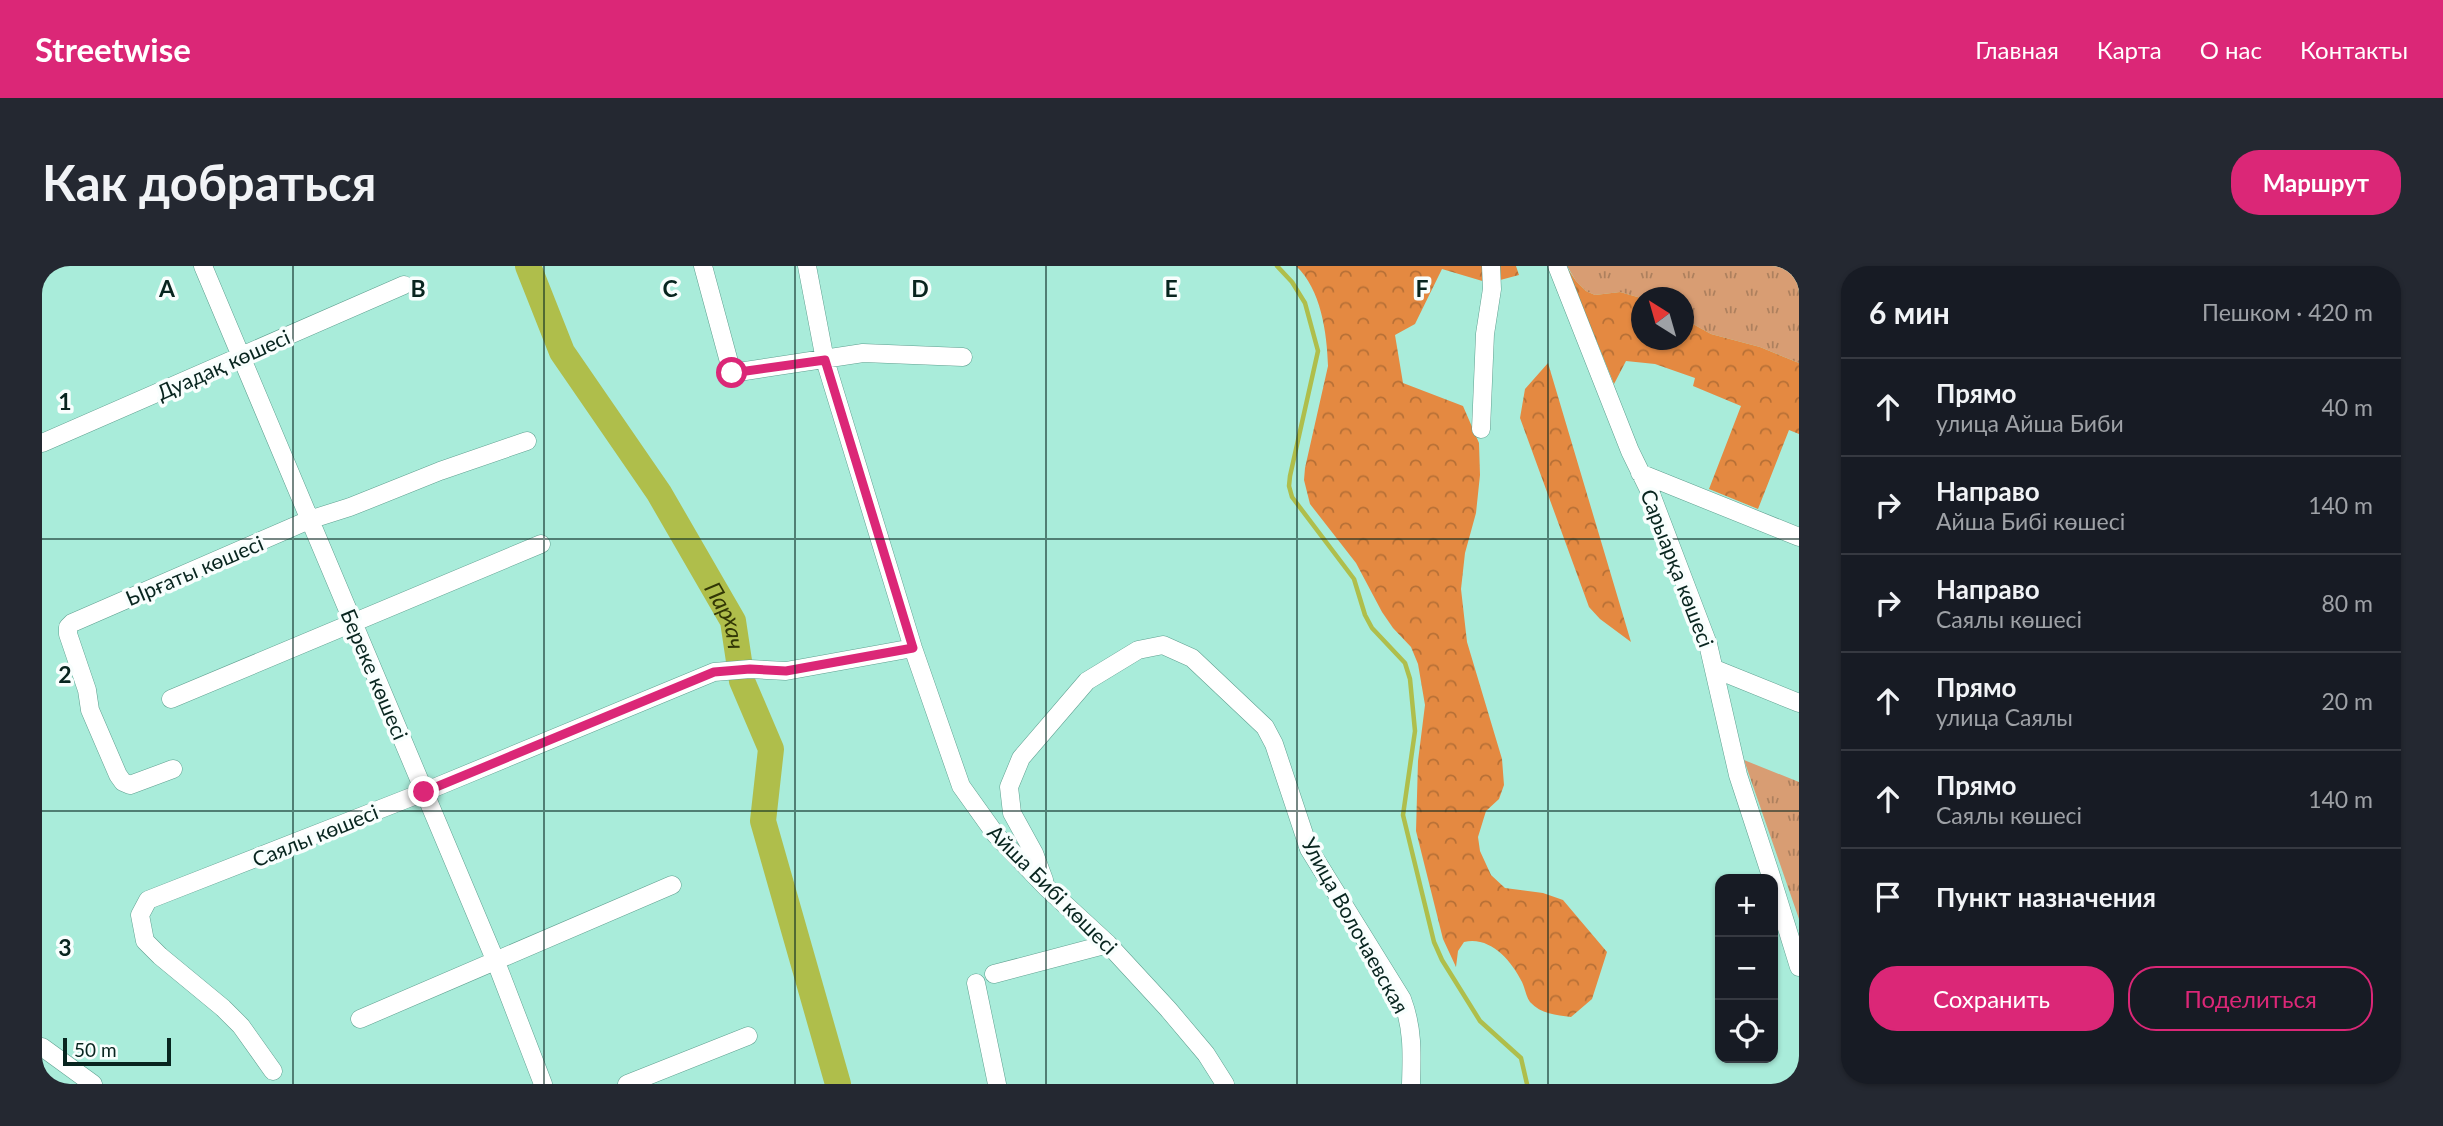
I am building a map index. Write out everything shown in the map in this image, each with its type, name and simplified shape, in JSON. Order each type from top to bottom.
[{"type":"street","name":"Береке көшесі","points":[[203,266],[496,962],[543,1084]]},
{"type":"street","points":[[703,266],[732,373],[863,353],[963,357]]},
{"type":"street","points":[[1481,429],[1485,334],[1492,289],[1491,266]]},
{"type":"street","name":"Сарыарқа көшесі","points":[[1557,266],[1640,473],[1651,494],[1708,644],[1738,775],[1770,874]]},
{"type":"street","name":"Айша Бибі көшесі","points":[[813,267],[825,360],[913,648],[961,786],[996,835],[1046,887],[1108,944],[1206,1054],[1224,1084]]},
{"type":"street","name":"Дуадақ көшесі","points":[[42,443],[404,285]]},
{"type":"street","name":"Ырғаты көшесі","points":[[173,769],[130,785],[117,775],[90,710],[88,690],[68,635],[68,627],[72,623],[309,520],[527,441]]},
{"type":"street","points":[[1640,473],[1799,537]]},
{"type":"street","points":[[171,699],[541,544]]},
{"type":"street","name":"Улица Волочаевская","points":[[1046,887],[1034,853],[1012,813],[1009,787],[1021,758],[1087,681],[1138,650],[1163,645],[1192,658],[1265,727],[1309,849],[1402,999],[1413,1042],[1411,1084]]},
{"type":"street","name":"Саялы көшесі","points":[[274,1071],[241,1026],[145,940],[140,915],[148,900],[424,792],[714,672],[750,669],[786,671],[913,648]]},
{"type":"street","points":[[1715,669],[1799,703]]},
{"type":"street","points":[[360,1019],[672,885]]},
{"type":"street","name":"Сарыарқа көшесі","points":[[1778,900],[1799,967]]},
{"type":"street","points":[[994,974],[1108,944]]},
{"type":"street","points":[[976,983],[997,1084]]},
{"type":"street","points":[[627,1084],[748,1036]]},
{"type":"street","points":[[42,1047],[93,1084]]},
{"type":"green space","points":[[1296,266],[1516,266],[1519,275],[1489,283],[1442,269],[1415,324],[1395,335],[1403,383],[1463,406],[1479,443],[1480,475],[1476,513],[1465,553],[1461,589],[1467,642],[1502,759],[1504,785],[1499,799],[1486,811],[1478,837],[1480,851],[1491,875],[1505,888],[1543,893],[1563,900],[1607,952],[1592,999],[1571,1017],[1549,1013],[1534,1006],[1512,966],[1491,946],[1474,941],[1464,942],[1458,951],[1456,967],[1443,939],[1416,831],[1418,761],[1425,705],[1418,664],[1411,647],[1382,612],[1356,563],[1310,504],[1304,480],[1328,366],[1324,326],[1317,299],[1305,276]]},
{"type":"green space","points":[[1566,266],[1586,291],[1595,295],[1620,292],[1631,295],[1631,350],[1694,350],[1694,325],[1711,334],[1760,347],[1799,363],[1799,434],[1789,430],[1758,509],[1709,489],[1741,406],[1693,386],[1695,378],[1655,364],[1626,361],[1614,384]]},
{"type":"green space","points":[[1567,266],[1799,266],[1799,363],[1760,347],[1711,334],[1694,325],[1694,287],[1631,287],[1631,295],[1620,292],[1595,295],[1586,291]]},
{"type":"green space","points":[[1548,363],[1631,642],[1600,619],[1589,607],[1520,418],[1525,389]]},
{"type":"green space","points":[[1744,760],[1799,782],[1799,919]]},
{"type":"waterway","name":"Пархач","points":[[528,266],[562,352],[659,493],[733,621],[742,681],[771,749],[763,821],[838,1084]]},
{"type":"waterway","points":[[1277,266],[1292,282],[1305,303],[1318,351],[1290,476],[1292,497],[1354,579],[1372,628],[1405,663],[1410,679],[1415,731],[1403,815],[1434,942],[1442,960],[1480,1021],[1521,1058],[1527,1084]]},
{"type":"route","points":[[424,792],[714,672],[750,669],[786,671],[913,648],[825,360],[732,373]]}]
